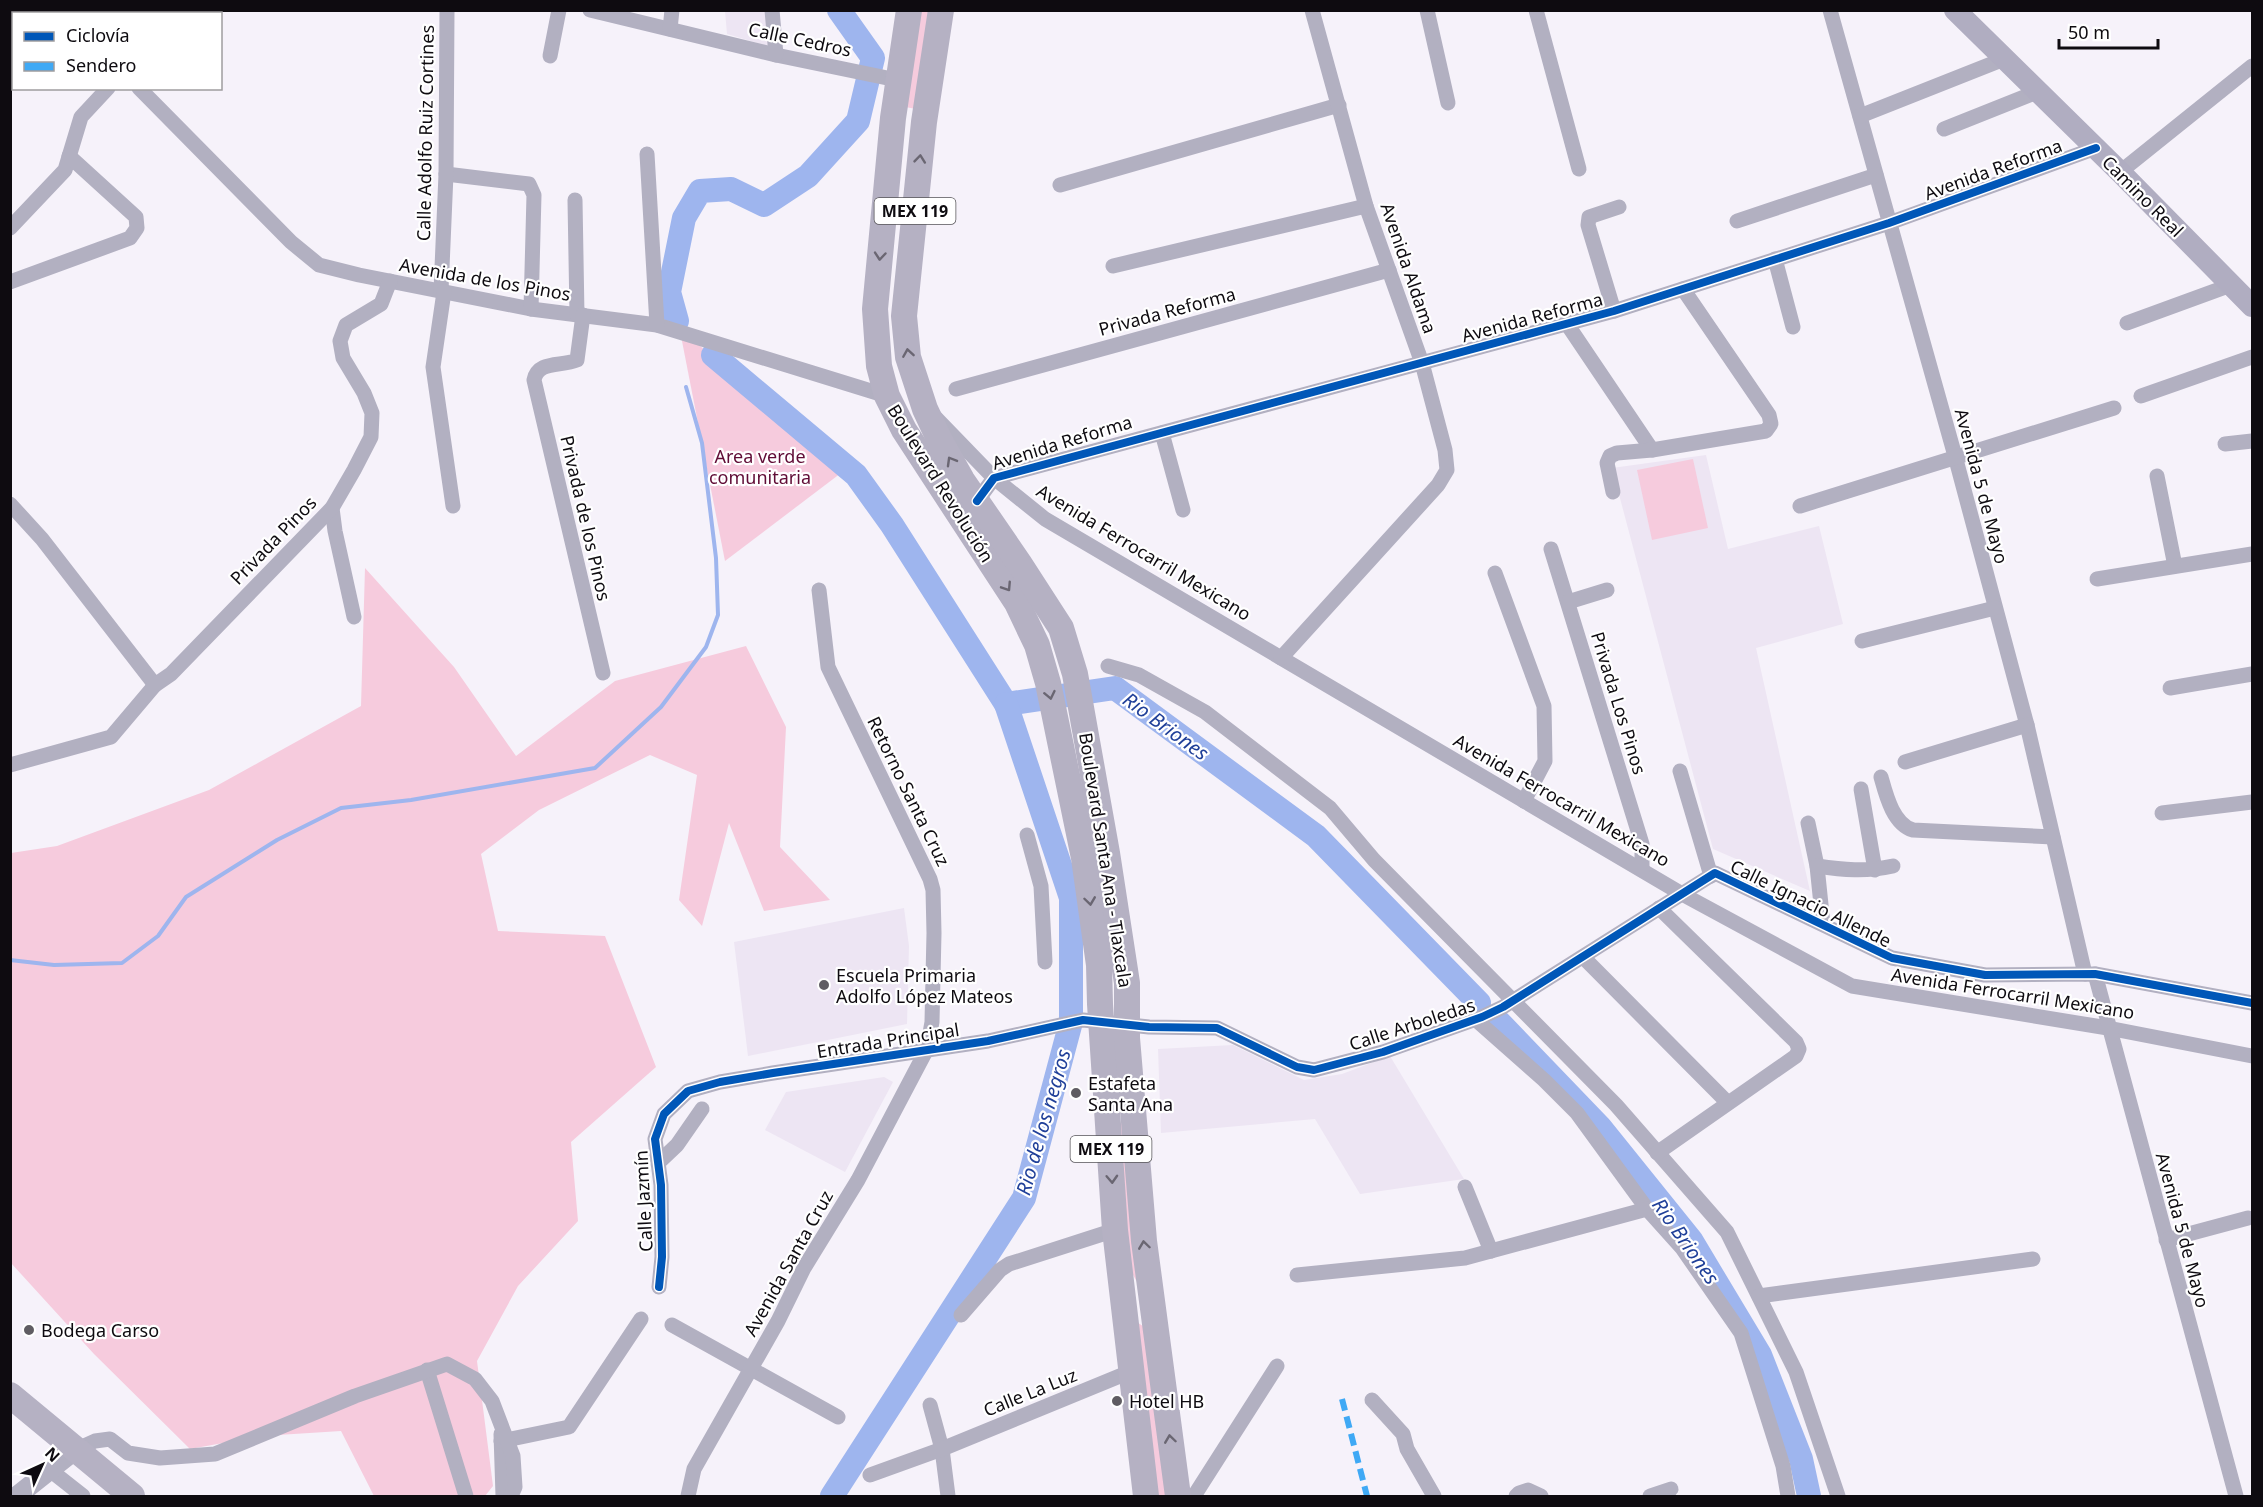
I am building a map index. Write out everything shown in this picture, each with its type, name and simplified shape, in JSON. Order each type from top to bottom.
[{"type":"main road","name":"Boulevard Revolución","points":[[909,10],[887,78],[893,118],[875,309],[879,366],[887,396],[904,430],[1017,603],[1042,660]]},
{"type":"main road","name":"Boulevard Revolución","points":[[941,10],[924,122],[904,316],[908,357],[925,409],[940,441],[962,480],[1061,628],[1069,654]]},
{"type":"main road","name":"Camino Real","points":[[1955,10],[2253,306]]},
{"type":"main road","points":[[893,118],[924,122]]},
{"type":"main road","name":"Boulevard Santa Ana - Tlaxcala","points":[[1069,654],[1097,797],[1096,856]]},
{"type":"main road","name":"Boulevard Santa Ana - Tlaxcala","points":[[1042,660],[1072,802],[1096,856],[1127,983],[1104,1021],[1116,1230],[1146,1497]]},
{"type":"main road","points":[[1072,802],[1097,797]]},
{"type":"main road","name":"Boulevard Santa Ana - Tlaxcala","points":[[1104,1021],[1154,1304],[1179,1497]]},
{"type":"main road","points":[[1120,1258],[1126,1269],[1136,1305],[1145,1310],[1154,1304]]},
{"type":"main road","points":[[10,1395],[62,1460],[132,1497]]},
{"type":"main road","points":[[10,1416],[105,1497]]},
{"type":"street","name":"Calle Adolfo Ruiz Cortines","points":[[447,10],[446,174],[442,291],[433,367],[453,506]]},
{"type":"street","points":[[550,56],[559,10]]},
{"type":"street","name":"Calle Cedros","points":[[590,10],[776,55],[887,78]]},
{"type":"street","points":[[670,29],[672,10]]},
{"type":"street","points":[[772,10],[776,55]]},
{"type":"street","name":"Avenida Aldama","points":[[1281,658],[1438,485],[1447,470],[1445,450],[1422,363],[1366,206],[1312,10]]},
{"type":"street","points":[[1427,10],[1448,103]]},
{"type":"street","points":[[1536,10],[1579,169]]},
{"type":"street","name":"Avenida 5 de Mayo","points":[[1830,10],[1955,456],[2027,725],[2053,837],[2090,974],[2108,1028],[2236,1497]]},
{"type":"street","points":[[1860,116],[2004,59]]},
{"type":"street","points":[[2120,172],[2253,66]]},
{"type":"street","points":[[10,228],[65,170],[81,117],[106,90]]},
{"type":"street","name":"Avenida de los Pinos","points":[[141,90],[291,242],[319,265],[531,309],[657,325],[887,396]]},
{"type":"street","points":[[1944,129],[2037,92]]},
{"type":"street","points":[[1060,185],[1339,105]]},
{"type":"street","name":"Avenida Reforma","points":[[977,501],[994,478],[1614,311],[1889,223],[2096,148]]},
{"type":"street","points":[[647,154],[657,325]]},
{"type":"street","points":[[10,282],[130,238],[137,228],[136,217],[69,156]]},
{"type":"street","points":[[446,174],[529,184],[534,195],[531,309]]},
{"type":"street","points":[[1737,221],[1876,175]]},
{"type":"street","points":[[575,200],[580,315]]},
{"type":"street","points":[[1113,266],[1366,206]]},
{"type":"street","points":[[1614,311],[1588,225],[1589,218],[1619,207]]},
{"type":"street","points":[[1775,259],[1793,327]]},
{"type":"street","name":"Privada Reforma","points":[[957,389],[1389,270]]},
{"type":"street","name":"Privada Pinos","points":[[10,765],[111,736],[155,686],[171,674],[332,508],[371,437],[372,421],[372,413],[364,393],[343,358],[340,341],[346,326],[381,304],[390,281]]},
{"type":"street","points":[[2127,323],[2231,285]]},
{"type":"street","points":[[1613,492],[1607,463],[1610,456],[1617,453],[1652,450],[1766,431],[1771,424],[1769,415],[1683,289]]},
{"type":"street","name":"Privada de los Pinos","points":[[580,315],[577,360],[542,367],[536,372],[534,380],[603,673]]},
{"type":"street","points":[[1567,324],[1652,450]]},
{"type":"street","points":[[2141,396],[2253,357]]},
{"type":"street","points":[[1800,506],[2114,408]]},
{"type":"street","name":"Avenida Ferrocarril Mexicano","points":[[925,409],[942,423],[994,478],[1045,519],[1682,894],[1852,986],[2108,1028],[2253,1056]]},
{"type":"street","points":[[1162,433],[1183,510]]},
{"type":"street","points":[[2225,444],[2253,441]]},
{"type":"street","points":[[2157,476],[2175,566]]},
{"type":"street","points":[[10,504],[42,539],[155,686]]},
{"type":"street","points":[[332,508],[354,617]]},
{"type":"street","name":"Privada Los Pinos","points":[[1551,549],[1642,844],[1642,870]]},
{"type":"street","points":[[2097,579],[2253,554]]},
{"type":"street","points":[[1495,573],[1544,706],[1545,761],[1524,801]]},
{"type":"street","name":"Retorno Santa Cruz","points":[[819,590],[828,667],[930,879],[933,890],[932,1022],[927,1049]]},
{"type":"street","points":[[1568,602],[1607,590]]},
{"type":"street","points":[[1862,641],[1995,608]]},
{"type":"street","points":[[1108,666],[1138,675],[1205,712],[1330,808],[1374,860],[1616,1105],[1727,1232],[1796,1372],[1838,1497]]},
{"type":"street","points":[[2170,688],[2253,674]]},
{"type":"street","points":[[1905,762],[2027,725]]},
{"type":"street","points":[[1680,771],[1711,876]]},
{"type":"street","points":[[1881,777],[1899,821],[1904,827],[1913,830],[2053,837]]},
{"type":"street","points":[[1861,789],[1875,870]]},
{"type":"street","points":[[2162,813],[2253,802]]},
{"type":"street","points":[[1808,823],[1817,866],[1823,924]]},
{"type":"street","points":[[1027,835],[1041,886],[1045,962]]},
{"type":"street","points":[[1817,866],[1848,871],[1875,870],[1893,866]]},
{"type":"street","name":"Calle Ignacio Allende","points":[[1682,894],[1715,873],[1892,958],[1985,975],[2090,974],[2253,1002]]},
{"type":"street","name":"Calle Arboledas","points":[[1104,1021],[1149,1027],[1217,1028],[1297,1067],[1314,1070],[1383,1052],[1475,1019],[1513,1001],[1682,894]]},
{"type":"street","points":[[1657,1153],[1796,1056],[1799,1049],[1796,1041],[1659,908]]},
{"type":"street","points":[[1583,957],[1728,1103]]},
{"type":"street","points":[[1475,1019],[1544,1080],[1576,1113],[1647,1209],[1682,1248],[1741,1333],[1783,1466],[1788,1497]]},
{"type":"street","name":"Entrada Principal","points":[[664,1114],[688,1091],[720,1082],[988,1041],[1042,1029],[1104,1021]]},
{"type":"street","name":"Avenida Santa Cruz","points":[[688,1497],[694,1469],[778,1321],[804,1268],[858,1180],[927,1049]]},
{"type":"street","points":[[658,1163],[677,1145],[702,1109]]},
{"type":"street","name":"Calle Jazmín","points":[[659,1287],[662,1257],[661,1185],[655,1139],[664,1114]]},
{"type":"street","points":[[1465,1187],[1491,1251]]},
{"type":"street","points":[[1297,1275],[1465,1258],[1647,1209]]},
{"type":"street","points":[[2166,1240],[2248,1218]]},
{"type":"street","points":[[962,1315],[1000,1270],[1009,1264],[1116,1230]]},
{"type":"street","points":[[1759,1296],[2034,1259]]},
{"type":"street","points":[[503,1436],[569,1427],[641,1319]]},
{"type":"street","points":[[672,1325],[838,1417]]},
{"type":"street","points":[[17,1497],[62,1460],[96,1441],[110,1439],[128,1453],[160,1458],[215,1454],[355,1396],[447,1364],[475,1379],[492,1401],[503,1436],[507,1479],[502,1497]]},
{"type":"street","points":[[1194,1497],[1277,1366]]},
{"type":"street","points":[[427,1370],[466,1497]]},
{"type":"street","name":"Calle La Luz","points":[[870,1475],[942,1449],[1131,1371]]},
{"type":"street","points":[[1372,1400],[1403,1434],[1407,1449],[1434,1497]]},
{"type":"street","points":[[930,1405],[942,1449],[948,1497]]},
{"type":"street","points":[[62,1460],[83,1497]]},
{"type":"street","points":[[507,1479],[515,1487],[511,1497]]},
{"type":"street","points":[[1650,1497],[1671,1489]]},
{"type":"street","points":[[1516,1497],[1519,1493],[1528,1490],[1541,1497]]},
{"type":"shaded area","points":[[725,11],[768,11],[771,47],[727,34]]},
{"type":"shaded area","points":[[1706,455],[1728,549],[1819,526],[1843,624],[1756,648],[1810,891],[1713,849],[1612,468]]},
{"type":"shaded area","name":"Escuela Primaria Adolfo López Mateos","points":[[904,908],[909,946],[907,1024],[748,1056],[734,942]]},
{"type":"shaded area","points":[[1233,1045],[1304,1080],[1342,1074],[1390,1056],[1464,1179],[1360,1194],[1315,1119],[1161,1133],[1158,1049]]},
{"type":"shaded area","points":[[884,1077],[893,1082],[845,1172],[765,1130],[786,1092]]},
{"type":"green space","points":[[915,11],[931,11],[916,109],[900,106]]},
{"type":"green space","name":"Area verde comunitaria","points":[[681,336],[692,339],[845,470],[725,561]]},
{"type":"green space","points":[[1693,459],[1708,528],[1652,540],[1637,470]]},
{"type":"green space","points":[[365,568],[454,667],[516,756],[615,681],[746,646],[786,727],[780,847],[830,900],[764,911],[729,823],[702,926],[679,900],[697,775],[650,755],[539,810],[481,854],[498,931],[605,936],[656,1067],[571,1142],[578,1221],[518,1286],[477,1361],[493,1486],[485,1496],[374,1496],[341,1431],[262,1436],[190,1449],[94,1354],[11,1263],[11,853],[57,846],[209,790],[361,706]]},
{"type":"green space","points":[[1113,1120],[1124,1124],[1140,1287],[1125,1261]]},
{"type":"green space","points":[[1132,1319],[1149,1330],[1169,1496],[1157,1496]]},
{"type":"waterway","name":"Rio Briones","points":[[677,321],[669,292],[684,218],[700,191],[731,189],[764,205],[808,176],[858,121],[873,58],[839,10]]},
{"type":"waterway","name":"Rio Briones","points":[[713,355],[856,475],[892,525],[1006,704],[1115,688],[1316,836],[1479,1003]]},
{"type":"waterway","points":[[10,960],[54,965],[122,963],[158,936],[186,897],[277,840],[341,808],[411,800],[595,768],[661,707],[706,647],[718,615],[716,558],[702,443],[686,387]]},
{"type":"waterway","name":"Rio de los negros","points":[[832,1496],[1024,1198],[1071,1022],[1071,898],[1006,704]]},
{"type":"waterway","name":"Rio Briones","points":[[1500,1023],[1600,1127],[1691,1240],[1760,1355],[1801,1459],[1809,1496]]},
{"type":"marked path","points":[[1342,1399],[1367,1496]]},
{"type":"cycle path","points":[[977,501],[994,478],[1614,311],[1889,223],[2096,148]]},
{"type":"cycle path","points":[[659,1287],[662,1257],[661,1185],[655,1139],[664,1114],[688,1091],[720,1082],[773,1073],[988,1041],[1083,1020],[1149,1027],[1217,1028],[1297,1067],[1314,1070],[1383,1052],[1482,1017],[1503,1007],[1715,873],[1892,958],[1985,975],[2095,974],[2252,1003]]},
{"type":"place","name":"Escuela Primaria Adolfo López Mateos","points":[[824,985]]},
{"type":"place","name":"Estafeta Santa Ana","points":[[1076,1093]]},
{"type":"place","name":"Bodega Carso","points":[[29,1330]]},
{"type":"place","name":"Hotel HB","points":[[1117,1401]]}]
